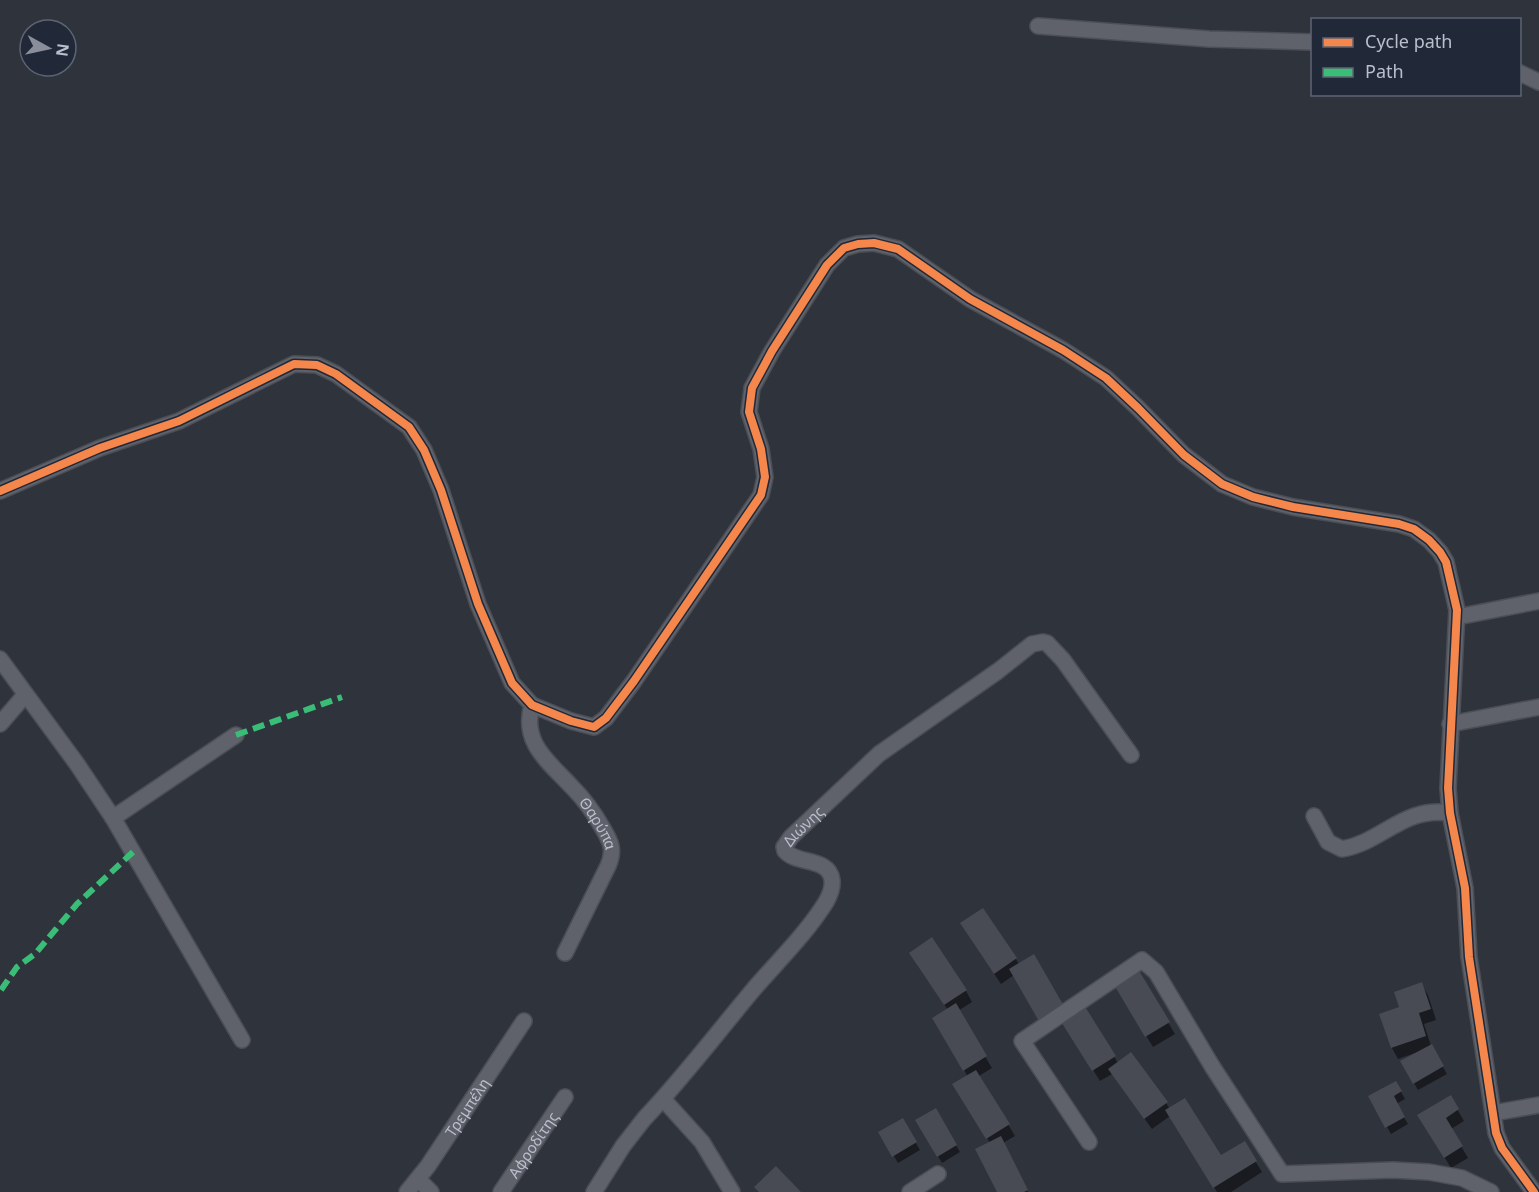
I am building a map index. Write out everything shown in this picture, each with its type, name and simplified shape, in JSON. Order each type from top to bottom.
[{"type":"street","points":[[1038,26],[1209,39],[1311,42]]},
{"type":"street","points":[[1521,73],[1539,82]]},
{"type":"street","points":[[0,491],[100,448],[178,422],[294,364],[317,366],[336,374],[409,427],[424,450],[441,490],[482,614],[512,682],[532,705],[571,721],[594,726],[606,718],[634,681],[761,495],[765,477],[764,467],[761,448],[748,405],[756,378],[827,266],[844,248],[858,244],[881,244],[908,254],[970,299],[1049,341],[1106,378],[1184,455],[1222,484],[1274,503],[1399,524],[1419,533],[1433,544],[1446,562],[1455,593],[1458,617],[1447,775],[1450,813],[1464,875],[1469,957],[1496,1133],[1502,1148],[1534,1192]]},
{"type":"street","points":[[1458,617],[1539,601]]},
{"type":"street","name":"Διώνης","points":[[594,1192],[623,1146],[789,950],[825,904],[831,889],[830,872],[818,864],[793,858],[784,847],[786,842],[879,754],[989,678],[1032,644],[1043,642],[1051,646],[1063,660],[1131,755]]},
{"type":"street","points":[[0,659],[77,764],[113,818],[242,1040]]},
{"type":"street","points":[[0,724],[25,695]]},
{"type":"street","name":"Θαρύπα","points":[[532,705],[529,725],[536,747],[588,807],[612,847],[608,866],[565,953]]},
{"type":"street","points":[[1450,724],[1539,707]]},
{"type":"street","points":[[113,818],[236,735]]},
{"type":"street","points":[[1314,816],[1328,842],[1342,849],[1359,844],[1415,815],[1428,812],[1450,813]]},
{"type":"street","points":[[1089,1142],[1022,1041],[1142,960],[1156,972],[1212,1066],[1282,1174],[1313,1171],[1429,1172],[1462,1178],[1491,1192]]},
{"type":"street","name":"Τρεμπέλη","points":[[407,1192],[524,1022]]},
{"type":"street","name":"Αφροδίτης","points":[[501,1192],[565,1097]]},
{"type":"street","points":[[663,1099],[702,1142],[732,1192]]},
{"type":"street","points":[[1492,1113],[1539,1105]]},
{"type":"street","points":[[910,1192],[938,1174]]},
{"type":"street","points":[[418,1179],[431,1192]]},
{"type":"building","points":[[983,908],[1017,958],[994,974],[960,923]]},
{"type":"building","points":[[932,937],[967,990],[944,1005],[909,953]]},
{"type":"building","points":[[1034,954],[1065,1008],[1040,1023],[1009,969]]},
{"type":"building","points":[[1138,969],[1170,1022],[1145,1037],[1113,983]]},
{"type":"building","points":[[1422,982],[1431,1009],[1419,1013],[1426,1036],[1391,1048],[1379,1014],[1399,1007],[1394,992]]},
{"type":"building","points":[[956,1003],[987,1056],[963,1071],[932,1018]]},
{"type":"building","points":[[1084,1005],[1116,1056],[1092,1071],[1060,1020]]},
{"type":"building","points":[[1432,1044],[1444,1066],[1413,1084],[1400,1061]]},
{"type":"building","points":[[1131,1052],[1168,1102],[1144,1119],[1108,1069]]},
{"type":"building","points":[[976,1070],[1010,1124],[986,1139],[952,1084]]},
{"type":"building","points":[[1396,1081],[1402,1091],[1394,1096],[1405,1117],[1385,1128],[1368,1096]]},
{"type":"building","points":[[1451,1095],[1459,1109],[1446,1118],[1463,1146],[1444,1158],[1417,1115]]},
{"type":"building","points":[[1185,1098],[1221,1155],[1245,1141],[1257,1161],[1213,1188],[1165,1110]]},
{"type":"building","points":[[936,1108],[957,1145],[937,1157],[915,1120]]},
{"type":"building","points":[[903,1118],[917,1142],[892,1157],[878,1132]]},
{"type":"building","points":[[1001,1136],[1028,1190],[1024,1192],[997,1192],[975,1149]]},
{"type":"building","points":[[776,1166],[801,1192],[759,1192],[754,1187]]},
{"type":"marked path","points":[[236,735],[342,697]]},
{"type":"marked path","points":[[1,990],[17,967],[35,954],[77,904],[133,852]]},
{"type":"cycle path","points":[[0,491],[100,448],[179,421],[294,364],[317,365],[336,374],[409,427],[424,450],[441,490],[478,604],[512,683],[532,705],[571,721],[594,727],[606,718],[634,681],[761,495],[765,477],[761,449],[749,412],[752,388],[772,351],[827,265],[844,248],[874,243],[898,249],[970,299],[1063,350],[1106,378],[1184,455],[1222,484],[1253,497],[1293,507],[1399,524],[1414,529],[1440,552],[1446,562],[1457,610],[1448,788],[1450,813],[1465,888],[1469,957],[1496,1133],[1502,1148],[1534,1192]]}]
